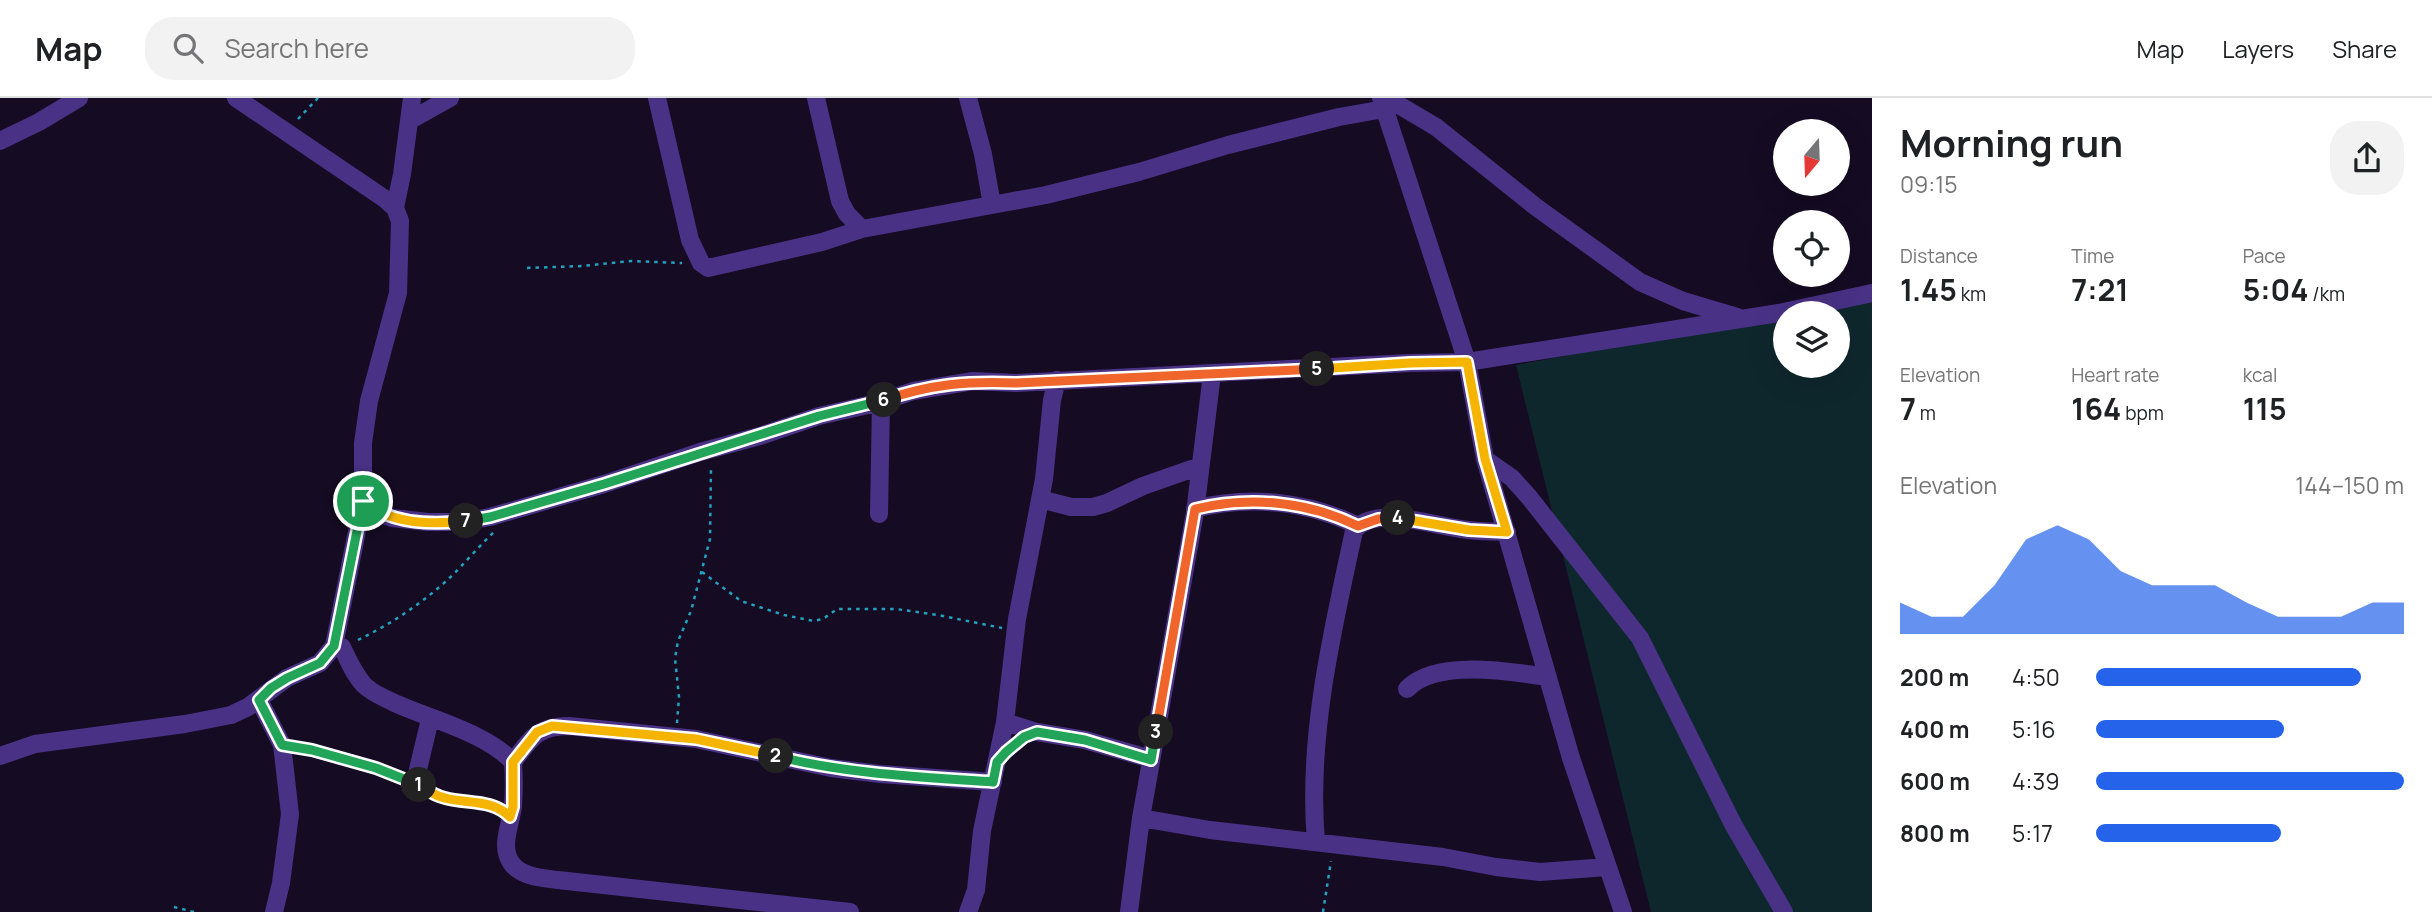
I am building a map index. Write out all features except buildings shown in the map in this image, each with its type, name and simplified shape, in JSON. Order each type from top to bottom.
[{"type":"street","points":[[0,141],[79,98]]},
{"type":"street","points":[[0,756],[35,744],[218,718],[248,707],[287,678],[320,663],[334,646],[363,501],[363,443],[369,401],[398,293],[400,220],[395,208],[360,181],[236,98]]},
{"type":"street","points":[[395,208],[412,98]]},
{"type":"street","points":[[409,121],[450,98]]},
{"type":"street","points":[[657,98],[690,240],[695,254],[709,268],[822,242],[862,229],[1046,195],[1339,117],[1384,102],[1436,127],[1536,207],[1640,282],[1683,301],[1744,319]]},
{"type":"street","points":[[816,98],[840,201],[847,214],[862,229]]},
{"type":"street","points":[[968,98],[983,153],[992,205]]},
{"type":"street","points":[[1384,102],[1467,362],[1485,459],[1547,677],[1623,912]]},
{"type":"street","points":[[363,501],[376,512],[392,518],[463,522],[604,484],[819,416],[942,384],[1467,362],[1744,319],[1872,293]]},
{"type":"street","points":[[1129,912],[1141,818],[1195,509],[1212,374]]},
{"type":"street","points":[[968,912],[976,890],[982,831],[1005,722],[1015,631],[1040,499],[1052,400],[1057,380]]},
{"type":"street","points":[[879,514],[881,402]]},
{"type":"street","points":[[1485,459],[1512,478],[1529,497],[1640,638],[1734,827],[1784,912]]},
{"type":"street","points":[[1040,499],[1071,507],[1093,507],[1200,466]]},
{"type":"street","points":[[1195,509],[1218,503],[1251,500],[1319,510],[1358,526],[1378,519],[1397,518],[1469,530],[1507,532]]},
{"type":"street","points":[[1324,843],[1313,811],[1322,692],[1352,540],[1358,526]]},
{"type":"street","points":[[342,647],[351,667],[365,687],[501,750],[513,762]]},
{"type":"street","points":[[1407,689],[1423,676],[1457,670],[1547,677]]},
{"type":"street","points":[[259,700],[282,745],[290,814],[281,883],[274,912]]},
{"type":"street","points":[[415,782],[430,719]]},
{"type":"street","points":[[1005,722],[1037,732],[1085,740],[1151,760]]},
{"type":"street","points":[[850,912],[532,876],[512,864],[506,846],[513,807],[513,762],[537,732],[552,726],[676,737],[748,749],[831,768],[993,782]]},
{"type":"street","points":[[997,762],[1013,744],[1037,732]]},
{"type":"street","points":[[1141,818],[1210,830],[1539,872],[1607,867]]},
{"type":"path","points":[[286,132],[318,98]]},
{"type":"path","points":[[527,268],[631,261],[703,264]]},
{"type":"path","points":[[676,737],[679,697],[674,658],[678,640],[691,611],[710,539],[712,449]]},
{"type":"path","points":[[342,647],[387,625],[422,601],[497,530],[511,510]]},
{"type":"path","points":[[702,572],[741,601],[804,620],[823,620],[837,609],[896,609],[1015,631]]},
{"type":"path","points":[[282,745],[312,750],[415,782],[440,797],[491,805],[503,810],[510,817]]},
{"type":"path","points":[[1323,912],[1324,843]]},
{"type":"path","points":[[174,907],[194,912]]},
{"type":"green space","points":[[1872,298],[1872,912],[1651,912],[1516,365],[1773,317],[1773,378],[1850,378],[1850,302]]},
{"type":"route","points":[[1467,362],[1485,459],[1507,532],[1445,527],[1397,518],[1378,519],[1358,526],[1319,510],[1251,500],[1218,503],[1195,509],[1151,760],[1085,740],[1037,732],[1013,744],[997,762],[993,782],[831,768],[696,739],[552,726],[537,732],[513,762],[513,807],[510,817],[503,810],[491,805],[440,797],[415,782],[376,768],[312,750],[282,745],[259,700],[287,678],[320,663],[334,646],[363,501],[376,512],[392,518],[463,522],[490,517],[819,416],[942,384],[1467,362]]}]
